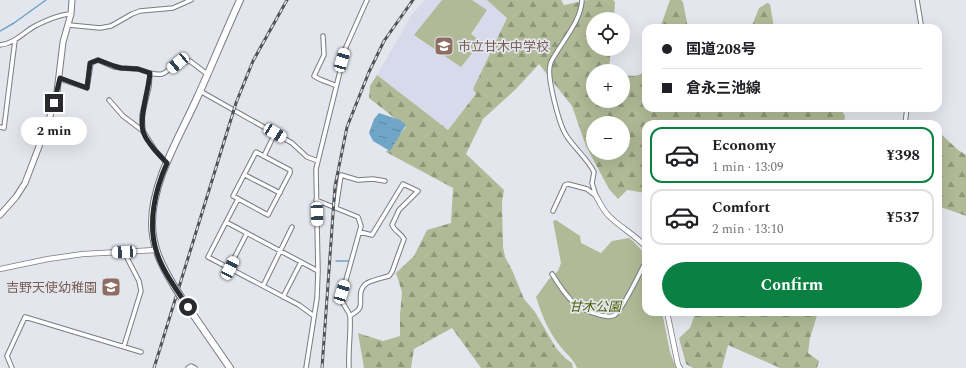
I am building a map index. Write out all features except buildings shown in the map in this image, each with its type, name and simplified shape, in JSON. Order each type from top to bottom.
[{"type":"highway","points":[[230,368],[165,271],[156,250],[152,224],[156,194],[167,163],[240,0]]},
{"type":"main road","points":[[0,215],[16,197],[25,182],[48,123],[60,78],[64,42],[69,25],[72,0]]},
{"type":"street","points":[[69,25],[100,28],[111,26],[140,11],[173,8],[191,0]]},
{"type":"street","points":[[306,368],[318,298],[316,169],[346,47],[367,0]]},
{"type":"street","points":[[582,0],[579,15],[549,67],[561,126],[594,172],[592,183],[596,196],[608,215],[642,243]]},
{"type":"street","points":[[917,0],[920,24]]},
{"type":"street","points":[[0,45],[16,40],[35,26],[65,14],[71,14]]},
{"type":"street","points":[[323,36],[324,56],[314,76],[336,86]]},
{"type":"street","points":[[0,127],[4,128],[16,40]]},
{"type":"street","points":[[60,78],[87,88],[90,63],[98,60],[121,68],[138,69],[160,75],[166,73],[178,63],[190,61],[207,74]]},
{"type":"street","points":[[143,131],[142,115],[149,87],[150,73]]},
{"type":"street","points":[[200,91],[292,142],[307,157],[318,161]]},
{"type":"street","points":[[109,100],[123,116],[143,131],[155,150],[167,163]]},
{"type":"street","points":[[264,156],[275,133]]},
{"type":"street","points":[[256,152],[290,170],[290,173],[268,215],[233,196],[245,175],[256,152]]},
{"type":"street","points":[[245,175],[280,193]]},
{"type":"street","points":[[336,208],[341,175],[358,180],[373,179],[385,181]]},
{"type":"street","points":[[350,316],[361,306],[360,298],[364,287],[368,283],[389,276],[392,272],[404,239],[402,235],[394,230],[392,226],[399,210],[418,191],[403,184],[372,235],[360,232]]},
{"type":"street","points":[[553,211],[566,185],[568,184],[588,190],[596,196]]},
{"type":"street","points":[[238,199],[208,257],[283,296],[314,316]]},
{"type":"street","points":[[316,200],[358,217],[361,226],[341,298],[342,304],[350,316],[348,357],[349,368]]},
{"type":"street","points":[[226,222],[318,271]]},
{"type":"street","points":[[263,286],[292,227]]},
{"type":"street","points":[[230,268],[247,233]]},
{"type":"street","points":[[0,269],[82,254],[156,250]]},
{"type":"street","points":[[124,252],[140,281],[140,291],[124,346]]},
{"type":"street","points":[[283,296],[301,262]]},
{"type":"street","points":[[552,274],[564,293],[582,309],[609,317],[615,315],[642,268]]},
{"type":"street","points":[[668,316],[680,368]]},
{"type":"street","points":[[12,368],[7,356],[25,317],[141,352]]},
{"type":"street","points":[[188,368],[191,366],[195,368]]},
{"type":"shaded area","name":"市立甘木中学校","points":[[425,0],[487,0],[507,17],[473,89],[476,94],[448,130],[377,75],[411,16]]},
{"type":"green space","points":[[442,0],[472,0],[487,10],[471,34],[481,42],[461,67],[414,35]]},
{"type":"green space","points":[[487,0],[561,0],[564,5],[588,0],[613,0],[615,2],[614,12],[586,12],[586,56],[610,56],[610,64],[586,64],[586,108],[630,108],[630,76],[642,73],[642,112],[842,112],[845,116],[844,120],[642,120],[642,192],[627,190],[618,199],[609,189],[593,160],[630,160],[630,116],[586,116],[586,146],[572,106],[539,64],[516,89],[483,119],[466,154],[504,190],[502,202],[503,247],[505,257],[524,299],[535,312],[556,348],[572,363],[573,368],[481,368],[452,328],[414,349],[411,368],[364,368],[358,333],[383,341],[400,336],[402,292],[396,273],[414,256],[427,230],[451,223],[453,188],[386,152],[406,127],[369,98],[370,86],[377,75],[448,130],[476,94],[473,89],[507,18]]},
{"type":"green space","points":[[670,0],[681,0],[683,2],[687,24],[661,24]]},
{"type":"green space","points":[[767,3],[770,4],[773,24],[753,24],[759,8]]},
{"type":"green space","points":[[942,135],[958,150],[966,155],[966,216],[942,207]]},
{"type":"green space","name":"甘木公園","points":[[556,220],[580,236],[581,243],[601,253],[612,241],[629,238],[642,251],[642,316],[663,316],[670,352],[676,368],[577,368],[574,361],[552,335],[536,297],[549,279],[558,271],[561,263],[553,221]]},
{"type":"green space","points":[[694,316],[817,316],[810,338],[808,353],[819,361],[817,368],[780,368],[728,345],[722,368],[693,368],[686,364],[679,338],[690,328]]},
{"type":"water","points":[[379,113],[400,120],[406,125],[390,151],[373,141],[369,133],[374,119]]},
{"type":"waterway","points":[[0,31],[46,0]]},
{"type":"waterway","points":[[336,261],[351,261]]},
{"type":"railway","points":[[154,368],[236,103],[253,61],[287,0]]},
{"type":"railway","points":[[322,368],[335,186],[347,127],[369,72],[384,41],[413,0]]},
{"type":"place","name":"市立甘木中学校","points":[[444,46]]},
{"type":"place","name":"吉野天使幼稚園","points":[[111,287]]},
{"type":"route","points":[[54,103],[60,78],[87,88],[90,63],[98,60],[121,68],[138,69],[150,73],[149,87],[142,115],[143,131],[155,150],[167,163],[156,194],[153,209],[152,224],[156,250],[165,271],[188,307]]}]
